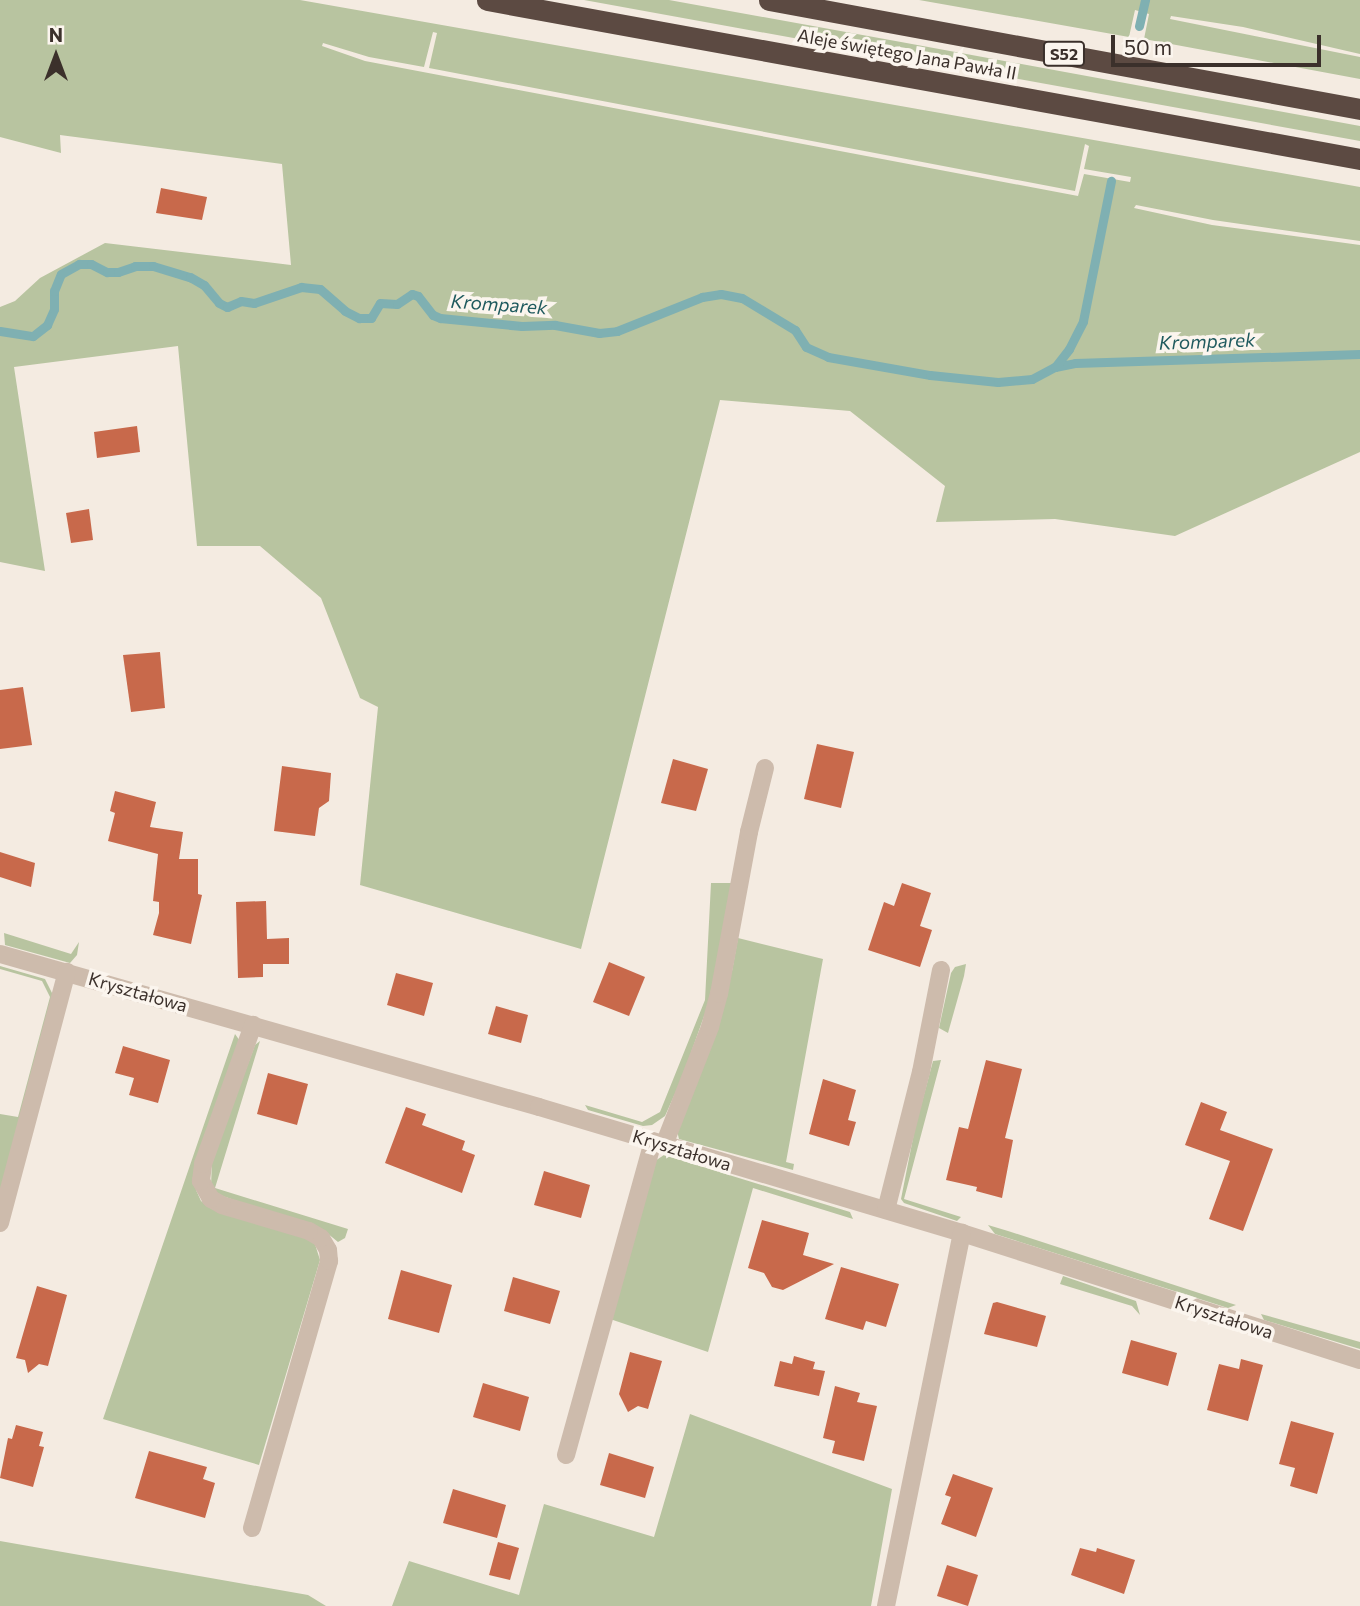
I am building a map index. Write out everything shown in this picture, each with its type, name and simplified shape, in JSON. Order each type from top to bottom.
[{"type":"highway","name":"Aleje świętego Jana Pawła II","points":[[487,0],[1360,159]]},
{"type":"highway","name":"Aleje świętego Jana Pawła II","points":[[768,0],[1360,108]]},
{"type":"street","points":[[566,1455],[658,1144],[710,1027],[765,768]]},
{"type":"street","name":"Kryształowa","points":[[0,954],[886,1210],[1360,1360]]},
{"type":"street","points":[[886,1210],[921,1072],[941,970]]},
{"type":"street","points":[[0,1223],[67,972]]},
{"type":"street","points":[[252,1528],[329,1261],[328,1250],[321,1238],[309,1231],[222,1205],[211,1199],[201,1181],[203,1164],[253,1026]]},
{"type":"street","points":[[887,1606],[962,1233]]},
{"type":"green space","points":[[0,0],[300,0],[1360,187],[1360,241],[1213,220],[1136,205],[1134,208],[1212,225],[1360,245],[1360,452],[1175,536],[1055,519],[936,522],[945,486],[850,411],[720,400],[581,949],[360,885],[378,707],[360,698],[321,598],[260,546],[197,546],[178,346],[14,367],[45,571],[0,562],[0,307],[15,301],[40,278],[105,243],[291,265],[282,164],[60,135],[61,153],[0,137]],"holes":[[[433,32],[437,33],[429,68],[1075,191],[1085,144],[1089,146],[1084,169],[1131,177],[1130,182],[1084,174],[1078,196],[365,61],[322,46],[323,43],[369,57],[424,67]]]},
{"type":"green space","points":[[584,0],[669,0],[901,42],[1360,126],[1360,141]]},
{"type":"green space","points":[[919,0],[1360,0],[1360,54],[1243,27],[1171,16],[1170,19],[1360,57],[1360,79],[1144,39],[1149,14],[1135,10],[1129,37]]},
{"type":"green space","points":[[711,883],[732,883],[713,991],[682,1078],[665,1116],[652,1125],[643,1126],[588,1110],[585,1105],[642,1122],[660,1112],[705,1000]]},
{"type":"green space","points":[[4,933],[71,954],[79,942],[77,955],[70,963],[5,945]]},
{"type":"green space","points":[[738,938],[823,959],[786,1162],[794,1164],[793,1170],[679,1139],[677,1131],[732,971]]},
{"type":"green space","points":[[966,964],[948,1033],[939,1028],[951,973],[955,967]]},
{"type":"green space","points":[[0,966],[45,979],[54,997],[0,1204],[0,1114],[18,1117],[50,997],[42,981],[0,969]]},
{"type":"green space","points":[[235,1034],[240,1041],[196,1190],[201,1201],[212,1209],[314,1241],[320,1260],[259,1465],[103,1419]]},
{"type":"green space","points":[[260,1041],[215,1188],[348,1229],[345,1238],[338,1242],[327,1233],[217,1194],[211,1186],[212,1160],[255,1045]]},
{"type":"green space","points":[[941,1060],[904,1199],[961,1217],[957,1221],[904,1203],[901,1199],[915,1128],[933,1061]]},
{"type":"green space","points":[[664,1155],[850,1212],[853,1219],[753,1188],[708,1352],[610,1319],[655,1161]]},
{"type":"green space","points":[[988,1225],[1236,1305],[1228,1308],[995,1234]]},
{"type":"green space","points":[[1063,1276],[1136,1301],[1140,1315],[1132,1306],[1060,1284]]},
{"type":"green space","points":[[1261,1314],[1360,1342],[1360,1349],[1264,1320]]},
{"type":"green space","points":[[690,1414],[892,1489],[871,1606],[392,1606],[409,1561],[519,1595],[544,1504],[654,1537]]},
{"type":"green space","points":[[0,1541],[308,1595],[326,1606],[0,1606]]},
{"type":"building","points":[[161,188],[207,197],[202,220],[156,213]]},
{"type":"building","points":[[137,426],[140,452],[97,458],[94,432]]},
{"type":"building","points":[[89,509],[93,540],[71,543],[66,513]]},
{"type":"building","points":[[160,652],[165,708],[131,712],[123,655]]},
{"type":"building","points":[[23,687],[32,745],[0,749],[0,690]]},
{"type":"building","points":[[817,744],[854,752],[841,808],[804,799]]},
{"type":"building","points":[[673,759],[708,769],[696,811],[661,803]]},
{"type":"building","points":[[282,766],[331,773],[329,801],[319,808],[315,836],[274,831]]},
{"type":"building","points":[[115,791],[156,802],[150,827],[183,832],[179,859],[198,859],[198,894],[202,895],[191,944],[153,935],[159,913],[159,902],[153,901],[158,854],[108,841],[115,813],[110,811]]},
{"type":"building","points":[[0,852],[35,863],[31,887],[0,877]]},
{"type":"building","points":[[902,883],[931,893],[920,926],[932,930],[920,967],[868,950],[884,902],[894,906]]},
{"type":"building","points":[[266,901],[267,939],[289,938],[289,964],[263,964],[263,977],[238,978],[236,902]]},
{"type":"building","points":[[609,962],[645,977],[629,1016],[593,1002]]},
{"type":"building","points":[[396,973],[433,983],[424,1016],[387,1005]]},
{"type":"building","points":[[496,1006],[528,1015],[521,1043],[488,1034]]},
{"type":"building","points":[[123,1046],[170,1060],[158,1103],[129,1095],[134,1078],[115,1073]]},
{"type":"building","points":[[986,1060],[1022,1069],[1005,1138],[1013,1140],[1002,1198],[976,1191],[977,1187],[946,1180],[959,1127],[968,1129]]},
{"type":"building","points":[[268,1073],[308,1084],[297,1125],[257,1114]]},
{"type":"building","points":[[823,1079],[856,1090],[848,1120],[856,1122],[849,1146],[809,1134]]},
{"type":"building","points":[[1201,1102],[1227,1112],[1220,1130],[1273,1149],[1243,1231],[1209,1219],[1230,1161],[1185,1145]]},
{"type":"building","points":[[406,1107],[426,1114],[422,1125],[465,1141],[462,1150],[475,1155],[462,1193],[385,1163]]},
{"type":"building","points":[[544,1171],[590,1185],[581,1218],[534,1205]]},
{"type":"building","points":[[762,1220],[809,1233],[803,1255],[834,1264],[783,1290],[772,1287],[764,1273],[748,1268]]},
{"type":"building","points":[[841,1267],[899,1284],[886,1327],[866,1321],[863,1330],[825,1319]]},
{"type":"building","points":[[401,1270],[452,1285],[439,1333],[388,1319]]},
{"type":"building","points":[[513,1277],[560,1291],[550,1324],[504,1311]]},
{"type":"building","points":[[37,1286],[67,1295],[48,1366],[39,1364],[28,1373],[25,1360],[16,1358]]},
{"type":"building","points":[[993,1303],[1046,1316],[1037,1347],[984,1334]]},
{"type":"building","points":[[1131,1340],[1177,1353],[1168,1386],[1122,1373]]},
{"type":"building","points":[[630,1352],[662,1361],[648,1409],[638,1406],[628,1412],[619,1394]]},
{"type":"building","points":[[794,1356],[815,1362],[813,1369],[825,1371],[819,1396],[774,1386],[780,1361],[792,1364]]},
{"type":"building","points":[[1241,1359],[1263,1365],[1248,1421],[1207,1410],[1219,1364],[1239,1369]]},
{"type":"building","points":[[483,1383],[529,1397],[520,1431],[473,1417]]},
{"type":"building","points":[[835,1386],[860,1393],[857,1402],[877,1406],[864,1461],[832,1453],[835,1441],[823,1438]]},
{"type":"building","points":[[1291,1421],[1334,1433],[1317,1494],[1290,1486],[1295,1468],[1279,1464]]},
{"type":"building","points":[[16,1425],[43,1432],[39,1446],[44,1447],[33,1487],[0,1478],[8,1438],[12,1439]]},
{"type":"building","points":[[149,1451],[207,1467],[203,1479],[215,1483],[205,1518],[135,1498]]},
{"type":"building","points":[[609,1453],[654,1467],[645,1498],[600,1485]]},
{"type":"building","points":[[953,1474],[993,1488],[976,1537],[941,1524],[951,1497],[945,1495]]},
{"type":"building","points":[[453,1489],[506,1505],[497,1538],[443,1523]]},
{"type":"building","points":[[498,1542],[519,1548],[510,1580],[489,1575]]},
{"type":"building","points":[[1080,1548],[1096,1552],[1097,1548],[1135,1560],[1124,1594],[1071,1575]]},
{"type":"building","points":[[947,1565],[978,1575],[968,1606],[937,1596]]},
{"type":"waterway","name":"Kromparek","points":[[1139,26],[1145,0]]},
{"type":"waterway","name":"Kromparek","points":[[1055,367],[1069,349],[1083,321],[1111,181]]},
{"type":"waterway","name":"Kromparek","points":[[0,331],[33,336],[47,325],[54,309],[54,291],[61,274],[79,264],[91,264],[107,272],[118,272],[135,266],[153,266],[190,277],[204,285],[219,303],[227,307],[241,301],[254,303],[301,287],[320,289],[345,311],[359,318],[371,318],[380,303],[397,304],[412,294],[418,296],[433,315],[440,318],[522,326],[555,325],[599,333],[617,331],[702,297],[721,294],[742,298],[795,330],[806,347],[828,357],[930,375],[998,382],[1032,379],[1055,367],[1075,363],[1360,354]]}]
